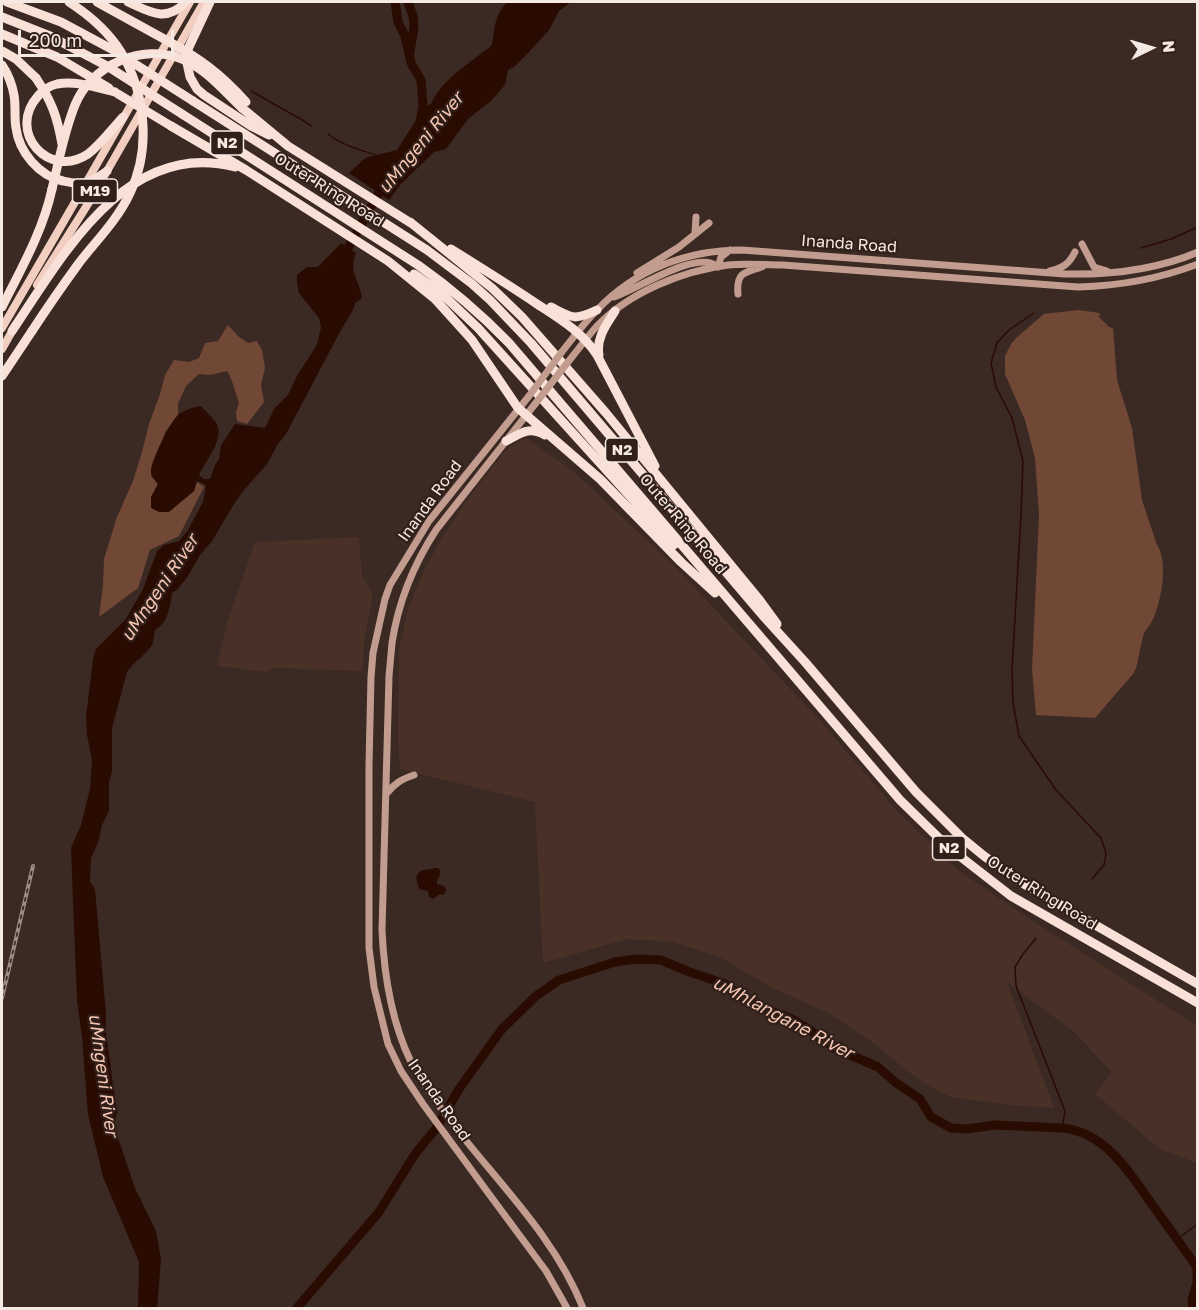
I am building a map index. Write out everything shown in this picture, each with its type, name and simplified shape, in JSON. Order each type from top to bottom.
[{"type":"highway","name":"Outer Ring Road","points":[[7,2],[61,22],[117,52],[427,250],[471,283],[531,343],[915,792],[938,815],[984,856],[1046,898],[1197,984]]},
{"type":"highway","points":[[2,376],[79,263],[119,213],[130,194],[142,156],[144,139],[141,101],[121,52],[91,17],[69,2]]},
{"type":"highway","points":[[98,2],[195,56],[223,77],[244,105]]},
{"type":"highway","points":[[128,2],[150,12],[164,14],[174,12],[188,2]]},
{"type":"highway","name":"M19","points":[[2,328],[188,2]]},
{"type":"highway","name":"M19","points":[[2,350],[204,2]]},
{"type":"highway","points":[[210,2],[187,54],[187,68],[197,89],[250,126],[285,143],[410,222],[492,288],[522,317],[606,413],[758,598],[805,662]]},
{"type":"highway","name":"Outer Ring Road","points":[[2,17],[50,36],[107,66],[272,172],[413,272],[448,286],[470,304],[509,343],[900,800],[948,847],[1011,896],[1197,1004]]},
{"type":"highway","points":[[2,34],[57,57],[246,170],[388,261],[413,272],[441,293],[478,328],[711,588]]},
{"type":"highway","points":[[2,51],[16,59],[36,78],[49,97],[63,146]]},
{"type":"highway","points":[[2,307],[41,227],[75,103],[87,85],[101,71],[113,64],[135,56],[164,54],[183,59],[202,71],[244,105],[285,143]]},
{"type":"highway","points":[[2,65],[14,94],[17,134],[28,158],[54,179],[74,183],[86,183],[107,171]]},
{"type":"highway","points":[[117,93],[80,84],[49,86],[41,92],[29,109],[26,119],[28,135],[36,149],[44,155],[66,161],[89,153],[123,117]]},
{"type":"highway","points":[[12,331],[72,243],[123,191],[146,177],[171,166],[182,164],[210,163],[246,170]]},
{"type":"highway","points":[[434,240],[512,286],[570,316],[583,317],[597,310]]},
{"type":"highway","points":[[413,272],[472,339],[518,408],[600,479],[681,562],[754,630]]},
{"type":"highway","points":[[512,286],[586,339],[602,364],[668,489]]},
{"type":"highway","points":[[602,364],[598,353],[599,339],[615,311]]},
{"type":"highway","points":[[506,441],[520,430],[537,431],[557,442]]},
{"type":"main road","points":[[695,233],[696,217]]},
{"type":"main road","points":[[609,298],[612,292],[631,276],[679,247],[709,223]]},
{"type":"main road","points":[[1082,244],[1094,267],[1112,273]]},
{"type":"main road","points":[[609,298],[621,295],[672,270],[698,262],[713,263],[718,267],[721,257],[730,250]]},
{"type":"main road","name":"Inanda Road","points":[[567,1308],[546,1271],[401,1071],[388,1044],[374,987],[368,940],[369,774],[373,653],[382,607],[390,585],[429,520],[578,332],[609,298],[638,276],[662,265],[699,253],[730,250],[1085,274],[1112,273],[1161,264],[1197,252]]},
{"type":"main road","points":[[1044,273],[1063,267],[1072,259],[1075,252]]},
{"type":"main road","name":"Inanda Road","points":[[520,430],[535,404],[599,325],[615,311],[644,293],[688,274],[745,264],[1078,287],[1116,285],[1148,279],[1171,274],[1197,264]]},
{"type":"main road","points":[[738,294],[738,282],[741,276],[767,265]]},
{"type":"main road","name":"Inanda Road","points":[[506,441],[429,541],[404,596],[392,643],[382,930],[385,972],[399,1035],[411,1062],[431,1095],[556,1254],[583,1308]]},
{"type":"main road","points":[[387,794],[397,782],[414,775]]},
{"type":"shaded area","points":[[1078,310],[1100,313],[1099,317],[1113,328],[1117,380],[1132,428],[1142,500],[1163,562],[1158,606],[1151,624],[1145,631],[1136,668],[1095,718],[1036,715],[1032,669],[1039,515],[1035,458],[1025,420],[1005,374],[1005,356],[1016,338],[1044,314]]},
{"type":"shaded area","points":[[228,325],[248,343],[257,341],[262,350],[265,368],[261,385],[264,402],[247,424],[237,421],[236,413],[239,402],[227,371],[210,375],[199,374],[186,386],[178,404],[178,415],[165,432],[151,475],[158,484],[151,497],[182,500],[194,491],[197,482],[204,487],[179,536],[150,550],[138,588],[99,617],[104,559],[117,517],[133,481],[165,375],[174,360],[189,362],[199,358],[205,343],[218,341]]},
{"type":"shaded area","points":[[526,438],[572,470],[673,565],[816,716],[898,812],[958,870],[1197,1026],[1197,1163],[1160,1149],[1095,1094],[1112,1072],[1073,1031],[1007,982],[1054,1108],[951,1097],[930,1087],[875,1044],[827,1012],[770,987],[718,956],[672,942],[627,939],[543,963],[535,802],[400,769],[398,738],[399,649],[408,609],[425,568],[473,492],[507,449]]},
{"type":"shaded area","points":[[359,537],[362,575],[373,595],[365,635],[362,671],[273,668],[265,672],[217,666],[228,620],[255,542]]},
{"type":"water","points":[[508,2],[571,2],[559,11],[549,30],[529,52],[508,70],[505,85],[491,101],[468,119],[446,149],[434,152],[400,185],[389,200],[349,173],[365,158],[397,150],[425,106],[431,104],[442,87],[457,72],[491,46],[497,18],[501,9]]},
{"type":"water","points":[[341,243],[356,253],[353,266],[362,298],[356,302],[286,434],[267,464],[244,490],[188,576],[172,593],[168,614],[155,630],[152,645],[127,672],[112,728],[109,811],[91,858],[90,882],[95,889],[106,1034],[117,1112],[114,1126],[135,1188],[156,1231],[161,1259],[157,1308],[138,1308],[139,1262],[103,1177],[88,1114],[77,1001],[71,848],[81,825],[90,789],[92,760],[86,717],[93,659],[96,649],[126,619],[143,589],[157,551],[164,545],[179,541],[188,530],[203,502],[206,485],[197,481],[194,491],[169,512],[159,512],[151,508],[151,497],[158,484],[152,475],[152,467],[157,451],[171,425],[180,413],[201,406],[215,421],[219,434],[199,475],[204,479],[210,479],[219,459],[221,445],[235,424],[265,428],[274,409],[288,395],[317,344],[321,328],[319,318],[299,293],[297,275],[307,267],[320,265]]},
{"type":"water","points":[[434,868],[440,871],[437,884],[444,886],[446,890],[444,895],[440,894],[433,899],[429,897],[428,891],[419,889],[416,878],[422,871]]},
{"type":"waterway","points":[[395,2],[398,22],[405,36],[411,63],[421,80],[423,105],[420,122]]},
{"type":"waterway","points":[[408,2],[414,27],[410,52]]},
{"type":"waterway","points":[[251,91],[311,126]]},
{"type":"waterway","points":[[328,134],[346,145],[379,156]]},
{"type":"waterway","name":"uMngeni River","points":[[345,257],[345,253],[385,182]]},
{"type":"waterway","points":[[1141,248],[1171,239],[1198,227]]},
{"type":"waterway","points":[[1034,313],[1009,330],[997,343],[991,363],[996,387],[1012,418],[1023,461],[1012,669],[1013,703],[1019,736],[1056,790],[1101,838],[1106,853],[1104,865],[1092,879]]},
{"type":"waterway","points":[[1036,938],[1015,967],[1016,986],[1065,1111],[1062,1128]]},
{"type":"waterway","name":"uMhlangane River","points":[[297,1308],[379,1212],[415,1154],[438,1126],[459,1089],[502,1029],[536,996],[559,980],[615,962],[636,959],[661,960],[725,984],[752,1004],[792,1019],[832,1047],[878,1067],[920,1099],[931,1117],[951,1128],[967,1129],[995,1125],[1062,1128],[1078,1131],[1093,1138],[1106,1147],[1128,1171],[1197,1267],[1193,1308]]},
{"type":"waterway","points":[[1177,1239],[1198,1224]]},
{"type":"railway","points":[[2,998],[33,866]]}]
